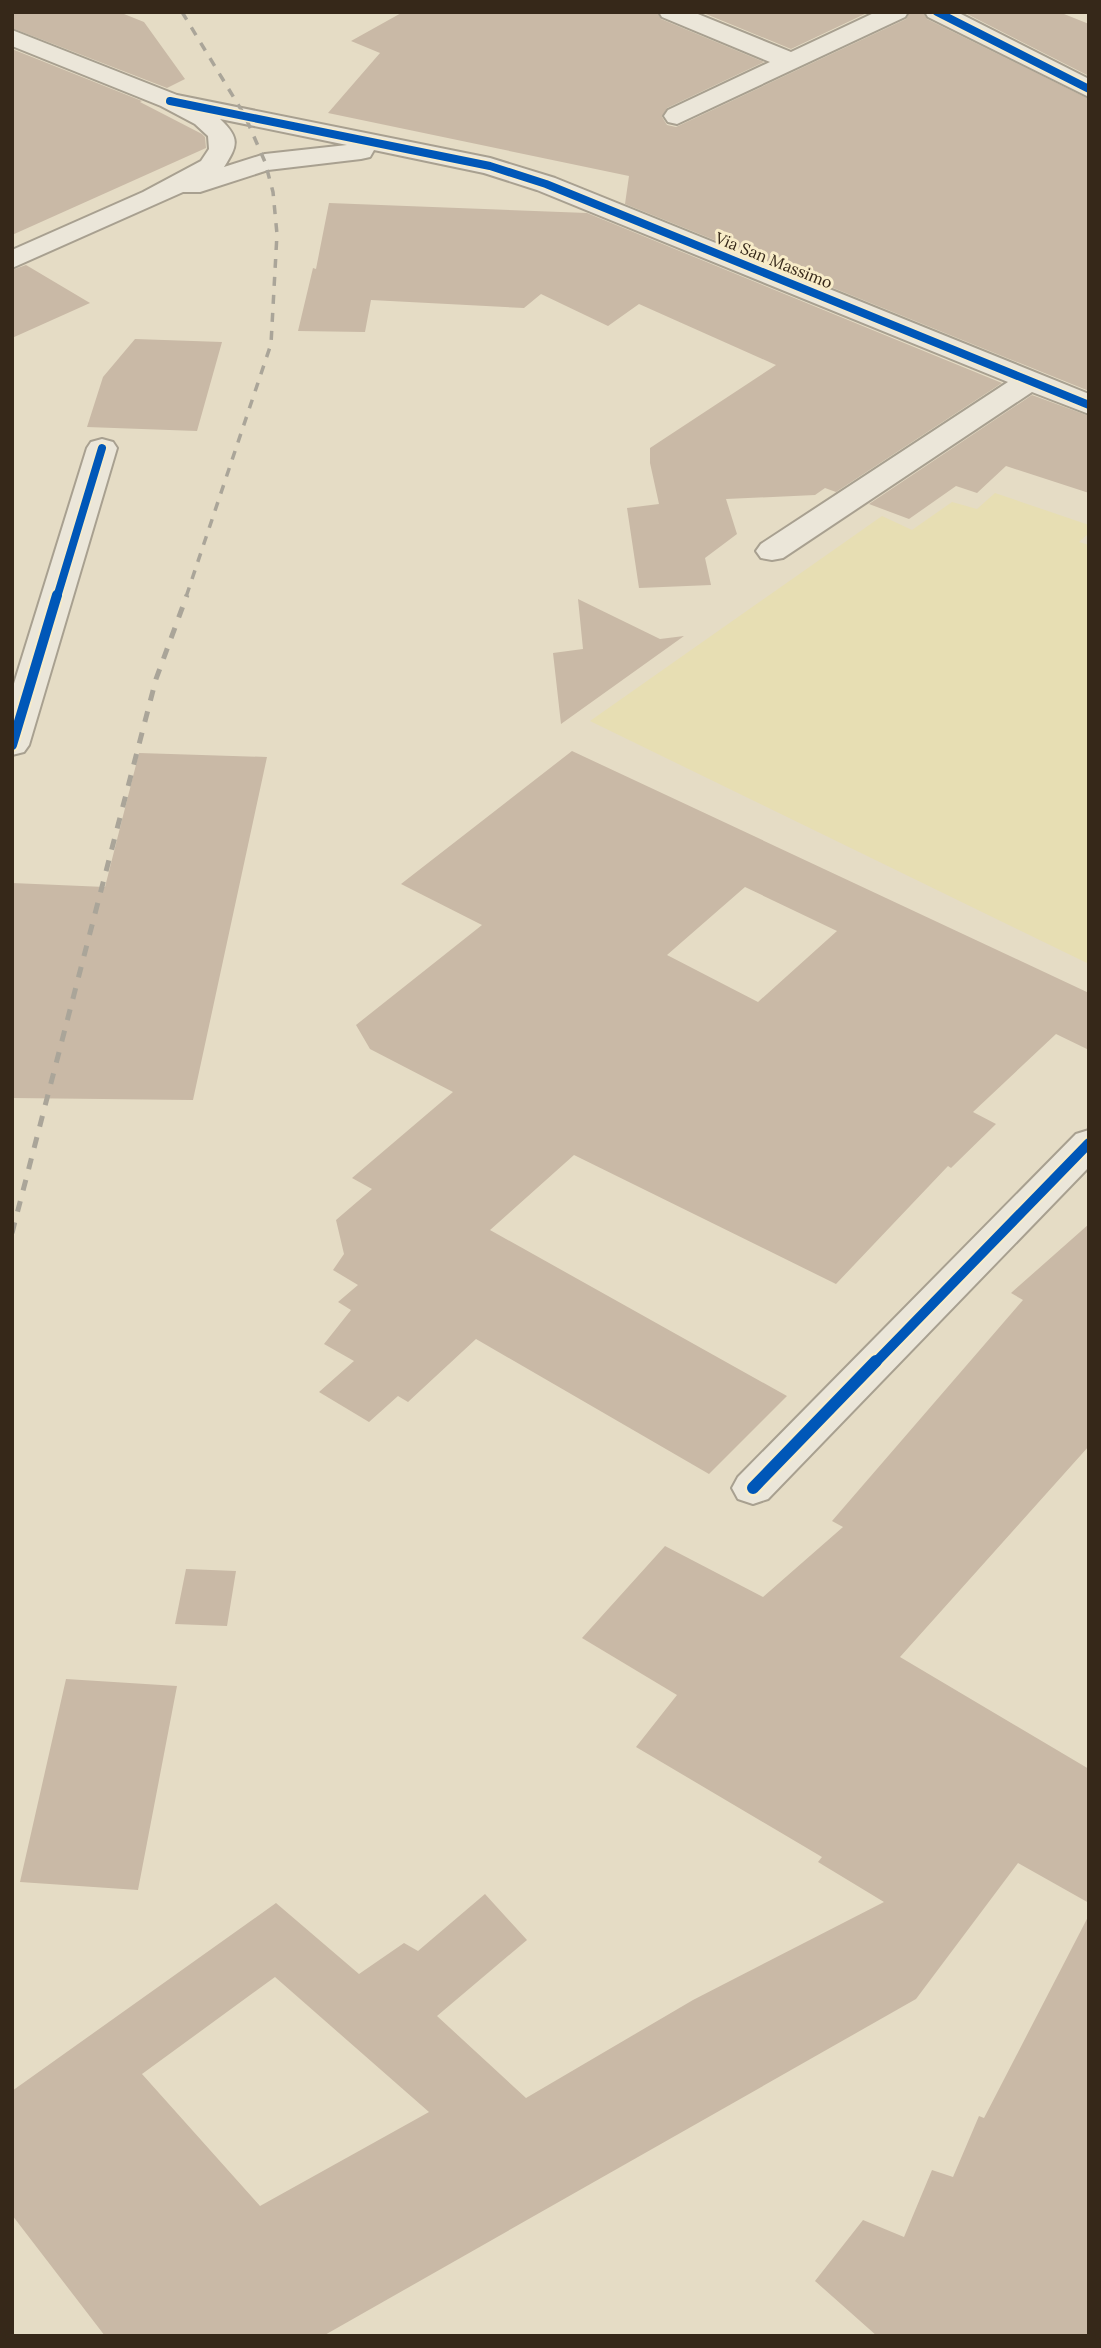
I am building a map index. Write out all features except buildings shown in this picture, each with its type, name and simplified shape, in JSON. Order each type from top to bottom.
[{"type":"street","points":[[671,12],[790,61]]},
{"type":"street","points":[[677,116],[896,12]]},
{"type":"street","points":[[937,12],[1089,89]]},
{"type":"street","points":[[12,37],[170,101],[204,118],[221,134],[222,149],[211,166],[153,198],[12,260]]},
{"type":"street","points":[[170,101],[443,156]]},
{"type":"street","points":[[153,198],[265,162],[303,156],[358,151],[443,156]]},
{"type":"street","name":"Via San Massimo","points":[[443,156],[490,166],[546,184],[1089,405]]},
{"type":"street","points":[[772,551],[1028,382]]},
{"type":"street","points":[[12,745],[103,448]]},
{"type":"street","points":[[753,1489],[1089,1143]]},
{"type":"shaded area","points":[[995,493],[1089,525],[1089,533],[1079,542],[1089,545],[1089,964],[590,721],[882,516],[912,530],[952,502],[977,509]]},
{"type":"railway","points":[[182,12],[245,116],[265,162],[273,192],[277,234],[271,344],[186,597]]},
{"type":"railway","points":[[12,1233],[156,679],[187,595]]},
{"type":"cycle path","points":[[937,12],[1089,89]]},
{"type":"cycle path","points":[[170,101],[490,166],[546,184],[1089,405]]},
{"type":"cycle path","points":[[12,745],[102,448]]},
{"type":"cycle path","points":[[753,1488],[1089,1143]]}]
